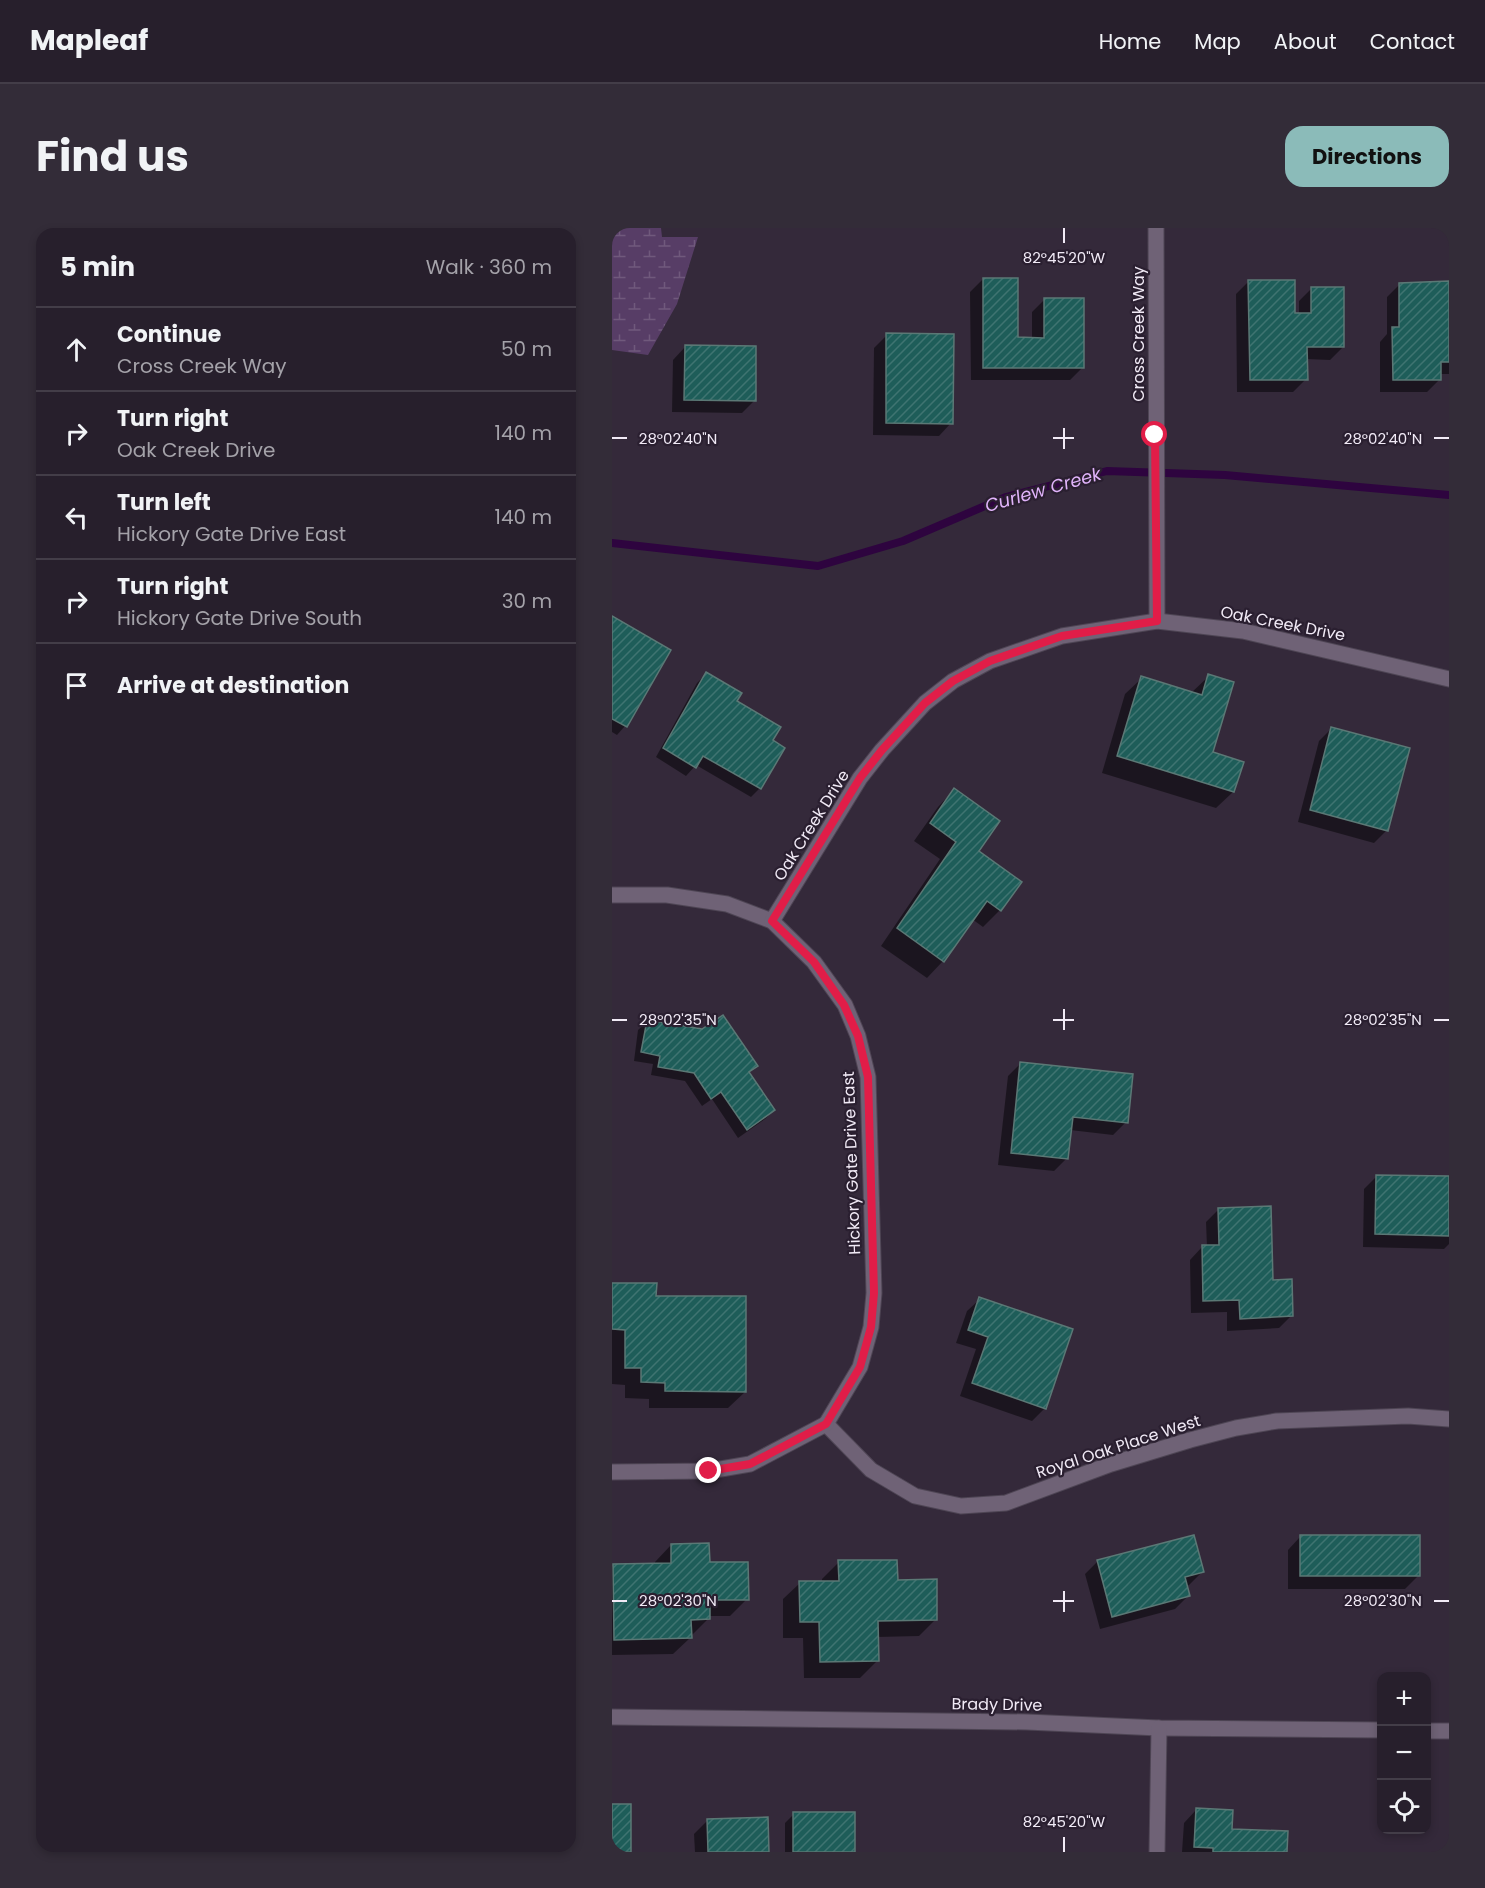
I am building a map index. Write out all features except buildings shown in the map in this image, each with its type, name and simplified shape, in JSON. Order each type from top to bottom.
[{"type":"street","name":"Cross Creek Way","points":[[1156,228],[1157,621]]},
{"type":"street","name":"Oak Creek Drive","points":[[772,921],[860,778],[882,750],[925,703],[953,681],[990,661],[1062,636],[1157,621],[1243,631],[1449,679]]},
{"type":"street","points":[[612,895],[667,895],[727,904],[772,921]]},
{"type":"street","name":"Hickory Gate Drive East","points":[[772,921],[814,962],[844,1005],[858,1036],[868,1077],[874,1293],[871,1327],[860,1367],[826,1424]]},
{"type":"street","name":"Royal Oak Place West","points":[[826,1424],[870,1470],[915,1496],[961,1506],[1006,1503],[1111,1464],[1236,1428],[1277,1421],[1408,1416],[1449,1419]]},
{"type":"street","points":[[612,1472],[709,1471],[750,1464],[826,1424]]},
{"type":"street","name":"Brady Drive","points":[[612,1717],[1026,1722],[1159,1728],[1377,1730]]},
{"type":"street","points":[[1157,1852],[1159,1728]]},
{"type":"street","points":[[1431,1731],[1449,1731]]},
{"type":"green space","points":[[612,228],[661,228],[662,237],[698,237],[677,304],[648,355],[612,350]]},
{"type":"waterway","name":"Curlew Creek","points":[[612,543],[818,566],[903,541],[1006,497],[1107,471],[1225,475],[1449,495]]},
{"type":"route","points":[[709,1471],[750,1464],[826,1424],[860,1367],[871,1327],[874,1293],[868,1077],[858,1036],[844,1005],[814,962],[772,921],[860,778],[925,703],[953,681],[990,661],[1062,636],[1157,621],[1155,435]]}]
